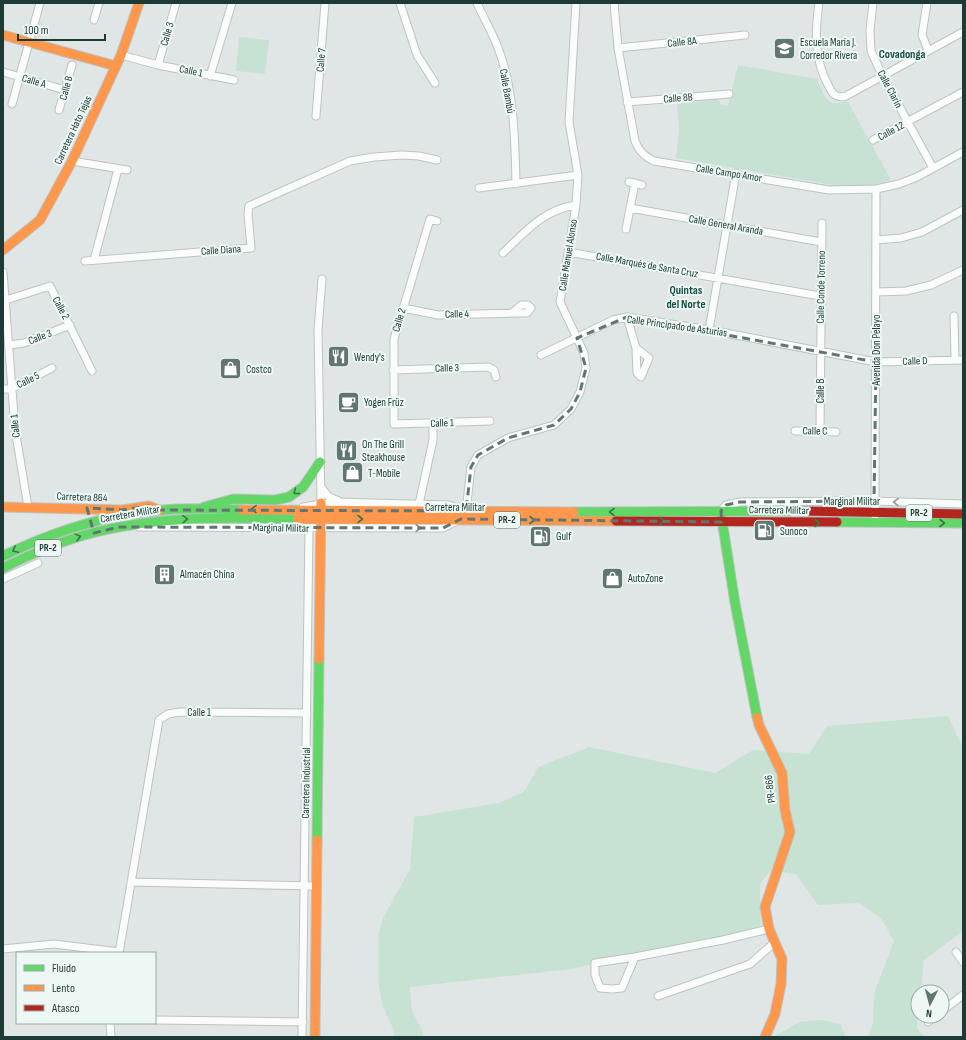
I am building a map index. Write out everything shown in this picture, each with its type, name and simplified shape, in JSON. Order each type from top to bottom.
[{"type":"main road","name":"Carretera Hato Tejas","points":[[3,250],[40,220],[72,161],[116,66],[139,3]]},
{"type":"main road","points":[[3,35],[116,66]]},
{"type":"main road","points":[[199,509],[214,503],[235,498],[281,500],[290,497],[300,490],[320,462]]},
{"type":"main road","name":"Carretera 864","points":[[3,507],[122,510],[148,506],[159,510]]},
{"type":"main road","points":[[87,508],[94,533]]},
{"type":"main road","name":"Carretera Militar","points":[[3,556],[40,539],[91,523],[159,510],[720,511],[963,514]]},
{"type":"main road","points":[[321,510],[321,529]]},
{"type":"main road","name":"Carretera Militar","points":[[7,566],[65,541],[119,527],[171,519],[321,510],[461,519],[963,523]]},
{"type":"main road","name":"PR-866","points":[[720,511],[735,603],[759,726],[782,773],[784,810],[790,832],[765,907],[769,929],[782,959],[781,984],[775,1014],[765,1037]]},
{"type":"main road","name":"Carretera Industrial","points":[[315,1037],[321,529]]},
{"type":"street","points":[[12,104],[40,3]]},
{"type":"street","points":[[94,20],[99,3]]},
{"type":"street","name":"Calle 3","points":[[158,65],[176,3]]},
{"type":"street","name":"Calle 1","points":[[121,55],[158,65],[210,76],[232,3]]},
{"type":"street","name":"Calle 7","points":[[316,116],[325,3]]},
{"type":"street","points":[[400,3],[417,55],[435,83]]},
{"type":"street","name":"Calle Bambú","points":[[477,3],[497,45],[505,71],[514,133],[516,184]]},
{"type":"street","name":"Calle Manuel Alonso","points":[[466,511],[471,467],[478,454],[508,438],[554,425],[571,409],[580,392],[586,368],[584,353],[560,302],[576,205],[578,175],[569,122],[576,3]]},
{"type":"street","name":"Calle Campo Amor","points":[[614,3],[618,48],[635,141],[645,156],[654,161],[830,190],[876,189],[899,184],[963,152]]},
{"type":"street","points":[[819,3],[816,25],[816,45],[823,76],[833,94],[839,97],[846,96],[963,32]]},
{"type":"street","name":"Calle Clarín","points":[[873,3],[870,30],[871,50],[882,75],[933,168]]},
{"type":"street","points":[[927,3],[922,34],[928,50]]},
{"type":"street","name":"Calle 8A","points":[[618,48],[745,35]]},
{"type":"street","name":"Calle B","points":[[59,110],[72,65]]},
{"type":"street","name":"Calle A","points":[[3,72],[65,90]]},
{"type":"street","points":[[210,76],[234,80]]},
{"type":"street","name":"Calle 12","points":[[873,140],[963,92]]},
{"type":"street","name":"Calle 8B","points":[[627,102],[729,94]]},
{"type":"street","name":"Calle Diana","points":[[94,260],[251,248],[248,214],[249,206],[350,161],[374,156],[402,155],[420,156],[437,160]]},
{"type":"street","points":[[72,161],[127,170]]},
{"type":"street","points":[[85,261],[94,260],[118,168]]},
{"type":"street","points":[[709,330],[736,174]]},
{"type":"street","points":[[480,188],[578,175]]},
{"type":"street","points":[[626,229],[635,183]]},
{"type":"street","name":"Avenida Don Pelayo","points":[[876,189],[874,501],[876,523]]},
{"type":"street","points":[[503,253],[536,221],[561,207],[576,205]]},
{"type":"street","name":"Calle General Aranda","points":[[630,208],[821,242]]},
{"type":"street","points":[[876,240],[902,238],[922,232],[963,210]]},
{"type":"street","name":"Calle 2","points":[[394,424],[394,339],[430,219],[437,221]]},
{"type":"street","name":"Calle Conde Torreno","points":[[820,351],[822,222]]},
{"type":"street","name":"Calle Marqués de Santa Cruz","points":[[568,252],[820,296]]},
{"type":"street","points":[[876,292],[906,291],[932,285],[963,270]]},
{"type":"street","name":"Calle 1","points":[[3,272],[15,429],[28,507]]},
{"type":"street","points":[[322,279],[318,330],[321,510],[345,503],[449,505],[466,511]]},
{"type":"street","name":"Calle 2","points":[[6,300],[50,286],[92,371]]},
{"type":"street","name":"Calle 4","points":[[403,308],[438,315],[512,313]]},
{"type":"street","points":[[954,316],[955,360]]},
{"type":"street","points":[[627,317],[636,348]]},
{"type":"street","name":"Calle Principado de Asturias","points":[[541,355],[613,320],[627,317],[709,330],[876,362]]},
{"type":"street","name":"Calle 3","points":[[9,346],[24,343],[70,325]]},
{"type":"street","name":"Calle B","points":[[820,351],[820,431]]},
{"type":"street","name":"Calle D","points":[[876,362],[963,360]]},
{"type":"street","name":"Calle 3","points":[[393,370],[488,367],[494,370],[496,377]]},
{"type":"street","name":"Calle 5","points":[[3,389],[12,389],[52,368]]},
{"type":"street","name":"Calle 1","points":[[394,424],[490,421]]},
{"type":"street","points":[[419,504],[433,440],[432,423]]},
{"type":"street","name":"Calle C","points":[[794,431],[836,432]]},
{"type":"street","points":[[320,486],[329,497],[345,503]]},
{"type":"street","name":"Marginal Militar","points":[[720,511],[726,505],[740,502],[874,501],[963,504]]},
{"type":"street","name":"Marginal Militar","points":[[119,527],[321,529],[443,528],[461,519]]},
{"type":"street","points":[[302,1037],[309,528]]},
{"type":"street","points":[[7,566],[6,578],[38,563]]},
{"type":"street","name":"Calle 1","points":[[119,952],[159,720],[168,714],[307,713]]},
{"type":"street","points":[[131,882],[317,886]]},
{"type":"street","points":[[635,957],[622,988],[600,988],[595,975],[595,963],[723,940],[769,929]]},
{"type":"street","points":[[658,996],[750,964],[774,943]]},
{"type":"street","points":[[3,949],[54,944],[112,952]]},
{"type":"street","points":[[956,952],[963,962]]},
{"type":"street","points":[[950,1005],[963,995]]},
{"type":"street","points":[[156,1020],[303,1022]]},
{"type":"street","points":[[110,1024],[111,1037]]},
{"type":"highlighted area","points":[[627,317],[876,362],[874,501],[740,502],[726,505],[721,511],[722,522],[461,519],[443,528],[119,527],[94,533],[87,508],[122,510],[149,506],[159,510],[466,511],[471,467],[478,455],[508,438],[554,425],[571,409],[580,392],[586,368],[577,338]]},
{"type":"green space","points":[[239,37],[269,40],[265,74],[236,71]]},
{"type":"green space","points":[[738,65],[817,79],[824,95],[831,102],[840,103],[847,100],[891,180],[873,185],[838,186],[676,158],[679,129],[677,104],[717,99],[719,100],[720,104],[728,106]]},
{"type":"green space","points":[[948,716],[963,748],[963,931],[924,960],[922,984],[910,984],[910,1024],[917,1024],[917,1028],[925,1037],[868,1037],[873,1023],[874,993],[894,941],[881,918],[858,903],[818,905],[796,874],[770,871],[760,884],[761,928],[571,969],[410,987],[412,1011],[422,1030],[423,1037],[394,1037],[394,1031],[382,1004],[378,980],[378,936],[383,918],[410,869],[414,817],[499,803],[524,792],[538,767],[589,747],[715,773],[753,750],[809,754],[827,726]]},
{"type":"green space","points":[[821,1020],[840,1024],[846,1037],[773,1037],[800,1022]]},
{"type":"traffic: fast","points":[[204,507],[233,499],[275,500],[289,497],[303,487],[320,462]]},
{"type":"traffic: fast","points":[[3,556],[65,530],[108,518],[175,509],[242,510]]},
{"type":"traffic: fast","points":[[574,512],[800,511]]},
{"type":"traffic: fast","points":[[721,514],[735,603],[757,717]]},
{"type":"traffic: fast","points":[[3,568],[60,543],[84,535],[121,527],[171,520],[247,518],[298,519]]},
{"type":"traffic: fast","points":[[837,522],[963,523]]},
{"type":"traffic: fast","points":[[317,840],[319,659]]},
{"type":"traffic: slow","points":[[3,250],[40,220],[72,161],[121,55],[139,3]]},
{"type":"traffic: slow","points":[[3,35],[116,66]]},
{"type":"traffic: slow","points":[[319,659],[321,503]]},
{"type":"traffic: slow","points":[[3,507],[122,510],[149,506],[159,510]]},
{"type":"traffic: slow","points":[[242,510],[574,512]]},
{"type":"traffic: slow","points":[[298,519],[616,521]]},
{"type":"traffic: slow","points":[[757,717],[759,725],[782,773],[785,810],[790,832],[765,907],[769,929],[782,959],[781,984],[775,1014],[765,1037]]},
{"type":"traffic: slow","points":[[315,1037],[317,840]]},
{"type":"traffic: jam","points":[[800,511],[963,514]]},
{"type":"traffic: jam","points":[[616,521],[837,522]]},
{"type":"place","name":"Escuela María J. Corredor Rivera","points":[[785,48]]},
{"type":"place","name":"Wendy's","points":[[338,357]]},
{"type":"place","name":"Costco","points":[[230,369]]},
{"type":"place","name":"Yogen Früz","points":[[348,402]]},
{"type":"place","name":"On The Grill Steakhouse","points":[[347,450]]},
{"type":"place","name":"T-Mobile","points":[[352,473]]},
{"type":"place","name":"Sunoco","points":[[765,531]]},
{"type":"place","name":"Gulf","points":[[541,536]]},
{"type":"place","name":"Almacén China","points":[[164,574]]},
{"type":"place","name":"AutoZone","points":[[613,578]]},
{"type":"district","name":"Covadonga","points":[[902,54]]},
{"type":"district","name":"Quintas del Norte","points":[[686,297]]}]
